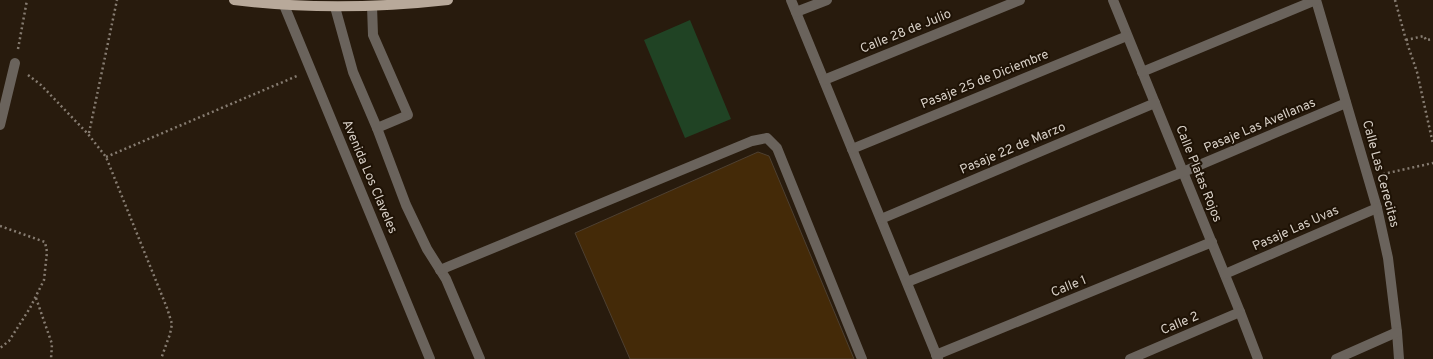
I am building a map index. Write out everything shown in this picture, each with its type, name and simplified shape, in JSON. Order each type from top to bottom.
[{"type":"main road","points":[[234,0],[284,5],[335,7],[372,6],[448,0]]},
{"type":"street","points":[[791,0],[937,357]]},
{"type":"street","points":[[796,12],[826,0]]},
{"type":"street","name":"Calle 28 de Julio","points":[[824,80],[1020,0]]},
{"type":"street","name":"Calle Platas Rojos","points":[[1113,0],[1225,274],[1258,359]]},
{"type":"street","points":[[1142,72],[1316,0]]},
{"type":"street","name":"Calle Las Cerecitas","points":[[1316,0],[1377,208],[1388,258],[1398,332],[1399,359]]},
{"type":"street","name":"Avenida Los Claveles","points":[[284,5],[430,359]]},
{"type":"street","points":[[372,6],[373,35],[408,115],[376,128]]},
{"type":"street","points":[[335,7],[352,72],[406,205],[428,249],[446,279],[480,359]]},
{"type":"street","name":"Pasaje 25 de Diciembre","points":[[852,149],[1128,36]]},
{"type":"street","points":[[0,125],[14,63]]},
{"type":"street","name":"Pasaje 22 de Marzo","points":[[881,219],[1155,103]]},
{"type":"street","name":"Pasaje Las Avellanas","points":[[906,282],[1183,172],[1346,103]]},
{"type":"street","points":[[440,270],[752,141],[767,138],[777,148],[862,359]]},
{"type":"street","name":"Pasaje Las Uvas","points":[[1225,274],[1377,208]]},
{"type":"street","name":"Calle 1","points":[[937,357],[1212,242]]},
{"type":"street","name":"Calle 2","points":[[1130,359],[1240,312]]},
{"type":"street","points":[[1336,359],[1398,332]]},
{"type":"path","points":[[27,0],[14,63],[41,85],[88,134],[106,157],[167,308],[172,324],[161,359]]},
{"type":"path","points":[[88,134],[117,0]]},
{"type":"path","points":[[1395,0],[1417,72],[1433,144]]},
{"type":"path","points":[[1406,40],[1424,36],[1426,40],[1433,39]]},
{"type":"path","points":[[106,157],[310,70]]},
{"type":"path","points":[[1368,178],[1433,163]]},
{"type":"path","points":[[0,226],[45,242],[47,252],[44,280],[9,341],[0,348]]},
{"type":"path","points":[[35,298],[52,344],[51,359]]},
{"type":"green space","points":[[690,20],[731,119],[685,138],[644,40]]},
{"type":"building","points":[[758,152],[769,156],[854,359],[630,359],[575,233]]}]
